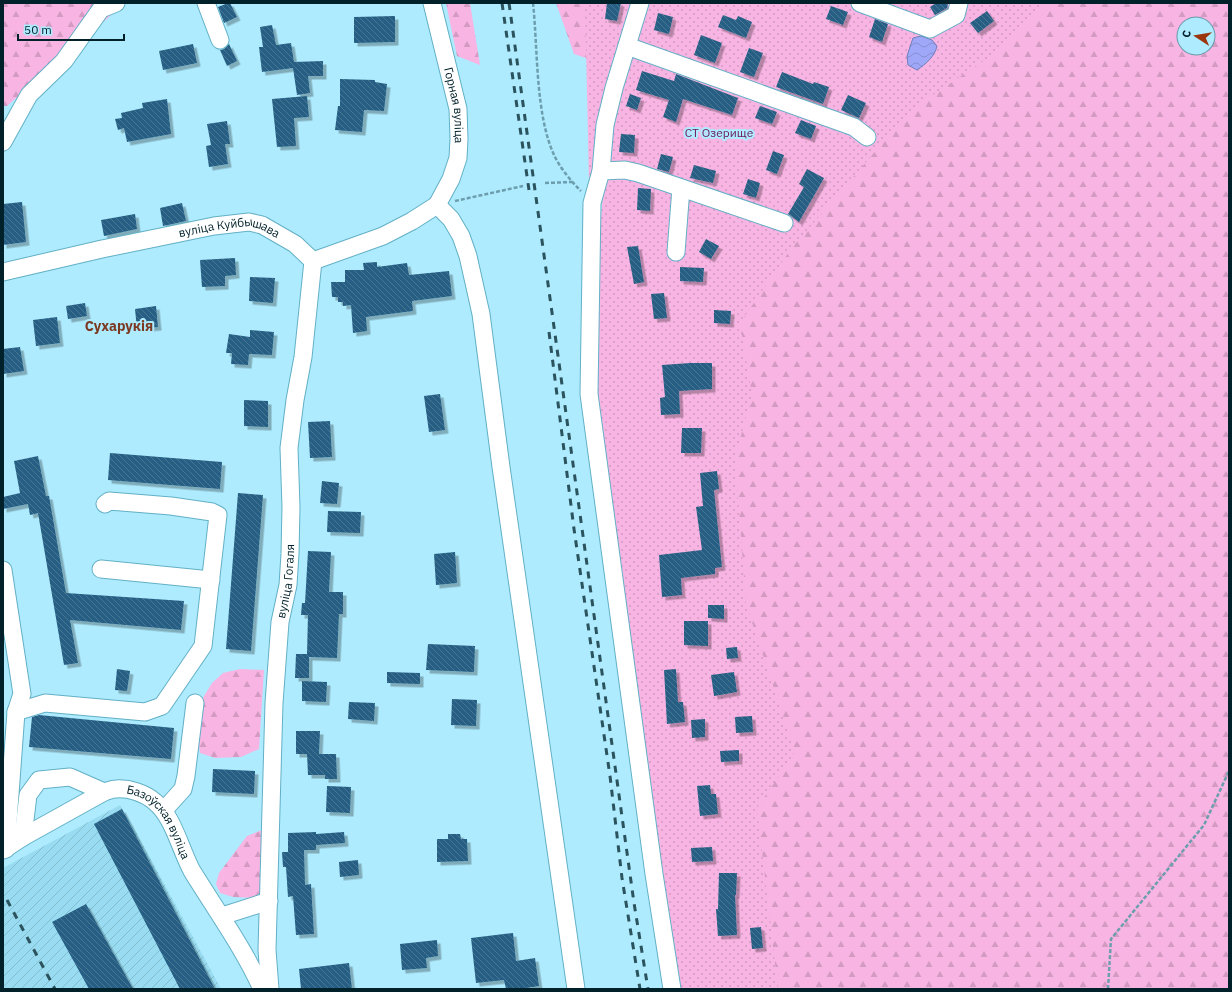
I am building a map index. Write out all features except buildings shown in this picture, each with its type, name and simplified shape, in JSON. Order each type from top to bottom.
[{"type":"street","points":[[3,142],[29,95],[64,61],[101,9],[116,3]]},
{"type":"street","points":[[206,3],[220,40]]},
{"type":"street","name":"Горная вуліца","points":[[432,3],[458,109],[459,139],[458,158],[451,179],[437,206]]},
{"type":"street","points":[[640,3],[605,125],[599,177],[592,203],[589,394],[654,874],[672,989]]},
{"type":"street","points":[[860,3],[930,29],[956,15],[959,3]]},
{"type":"street","points":[[627,46],[854,128],[867,137]]},
{"type":"street","points":[[599,177],[625,170],[638,173],[784,223]]},
{"type":"street","points":[[676,252],[681,188]]},
{"type":"street","points":[[312,261],[382,236],[437,206],[451,219],[461,236],[468,256],[481,314],[502,475],[576,989]]},
{"type":"street","name":"вуліца Куйбышава","points":[[3,272],[109,247],[214,226],[249,222],[262,225],[295,244],[312,261]]},
{"type":"street","name":"вуліца Гогаля","points":[[270,989],[267,950],[274,703],[280,622],[288,585],[290,554],[289,448],[295,400],[303,357],[312,261]]},
{"type":"street","points":[[16,712],[45,703],[145,712],[162,706],[203,646],[218,515],[212,512],[150,504],[109,501],[105,504]]},
{"type":"street","points":[[101,568],[211,580]]},
{"type":"street","points":[[3,570],[22,694],[16,712],[4,849]]},
{"type":"street","points":[[164,810],[183,789],[195,703]]},
{"type":"street","points":[[22,837],[28,796],[40,780],[70,777],[104,792]]},
{"type":"street","name":"Базоўская вуліца","points":[[4,849],[22,837],[104,792],[115,789],[132,791],[155,801],[164,810],[192,870],[222,916]]},
{"type":"street","points":[[262,989],[255,973],[222,916],[269,901]]},
{"type":"path","points":[[533,3],[539,88],[545,130],[555,157],[573,182],[592,203]]},
{"type":"path","points":[[545,183],[573,182]]},
{"type":"path","points":[[437,206],[523,186]]},
{"type":"path","points":[[1108,989],[1111,939],[1204,825],[1229,771]]},
{"type":"shaded area","points":[[120,805],[133,826],[221,989],[3,989],[3,868]]},
{"type":"green space","points":[[3,3],[125,3],[7,106],[3,106]]},
{"type":"green space","points":[[446,3],[470,3],[480,65],[457,56]]},
{"type":"green space","points":[[556,3],[593,3],[598,62],[574,54]]},
{"type":"green space","name":"СТ Озерище","points":[[585,3],[1047,3],[988,58],[912,109],[791,249],[740,323],[752,395],[735,458],[746,604],[795,752],[757,808],[778,989],[680,989],[634,686],[596,395],[596,272],[603,195],[589,182]]},
{"type":"green space","points":[[1029,3],[1229,3],[1229,989],[771,989],[739,606],[729,458],[735,322],[785,244],[907,104]]},
{"type":"green space","points":[[240,669],[264,670],[259,749],[241,757],[215,758],[200,753],[196,725],[201,701],[212,683],[223,673]]},
{"type":"green space","points":[[262,830],[264,890],[253,898],[233,897],[220,893],[216,884],[219,873],[247,836]]},
{"type":"water","points":[[921,36],[932,40],[937,46],[930,60],[917,70],[908,65],[907,56],[913,38]]},
{"type":"railway","points":[[502,3],[530,197]]},
{"type":"railway","points":[[509,3],[634,903],[648,989]]},
{"type":"railway","points":[[549,332],[574,529],[610,776],[622,878],[640,989]]},
{"type":"railway","points":[[7,900],[55,989]]},
{"type":"district","name":"Сухарукія","points":[[119,326]]}]
